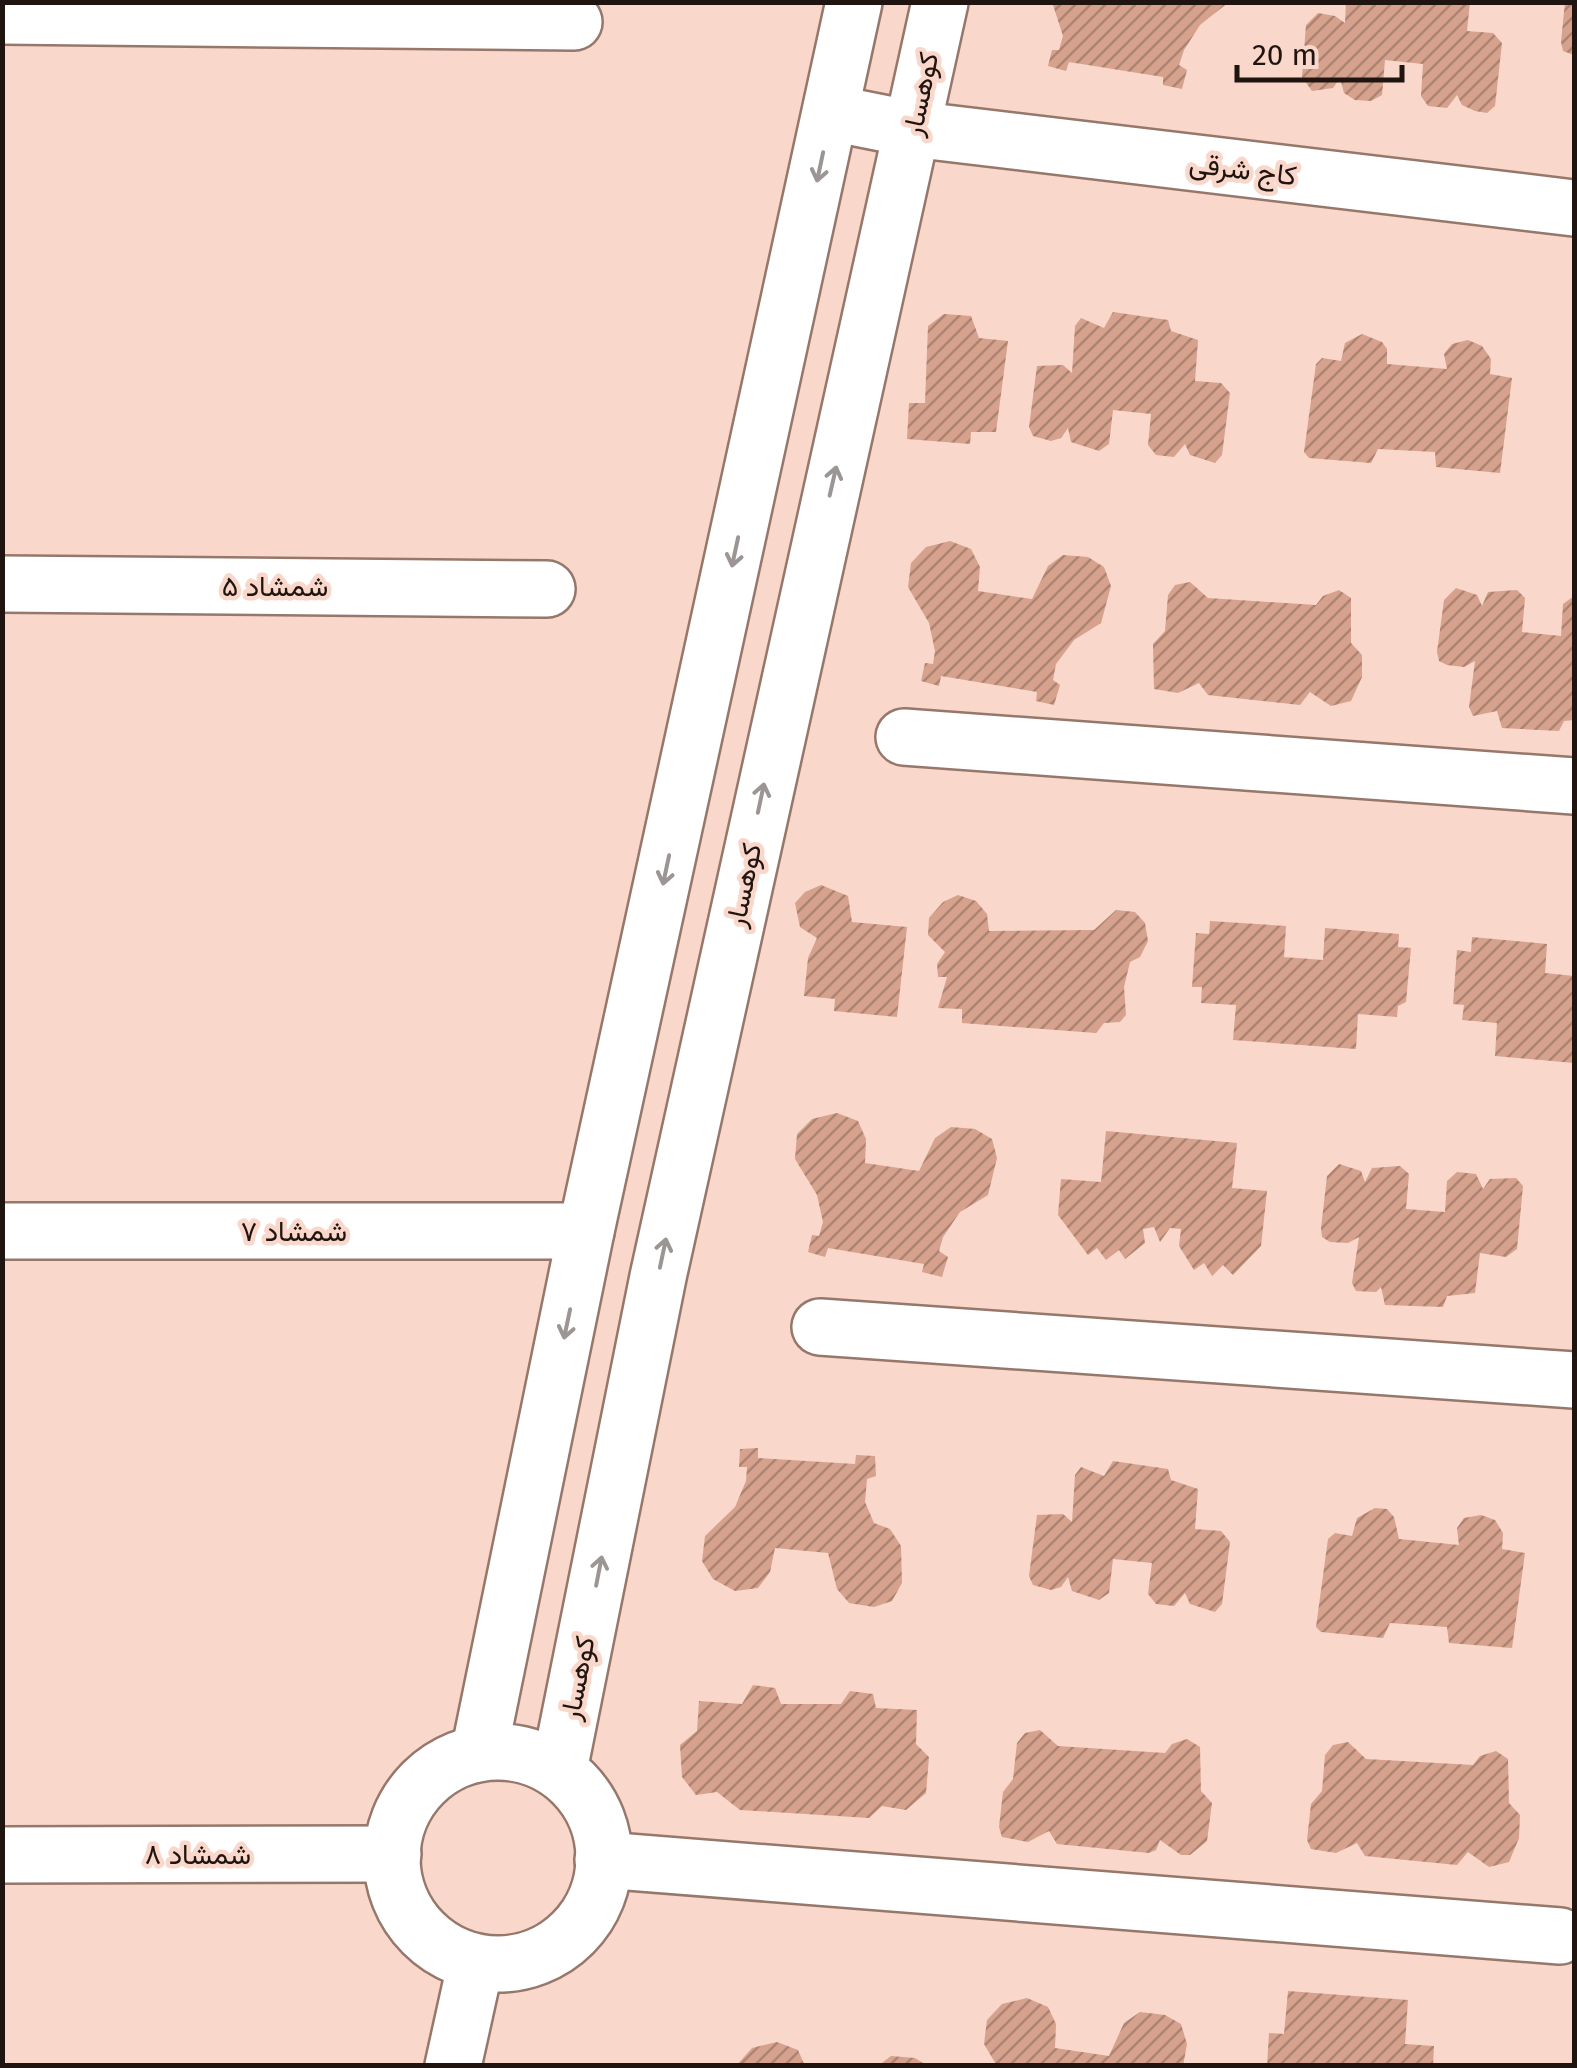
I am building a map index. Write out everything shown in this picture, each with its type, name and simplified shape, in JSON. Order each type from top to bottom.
[{"type":"street","points":[[480,1753],[586,1231],[854,2]]},
{"type":"street","name":"کوهسار","points":[[559,1770],[662,1257],[940,2]]},
{"type":"street","points":[[2,16],[574,22]]},
{"type":"street","name":"کاج شرقی","points":[[832,113],[912,129],[1574,208]]},
{"type":"street","name":"شمشاد ۵","points":[[2,584],[547,589]]},
{"type":"street","points":[[904,737],[1574,786]]},
{"type":"street","name":"شمشاد ۷","points":[[2,1231],[586,1231]]},
{"type":"street","points":[[820,1328],[1574,1380]]},
{"type":"street","points":[[480,1753],[521,1754],[559,1770],[588,1799],[604,1838],[603,1880],[587,1918],[557,1947],[518,1962],[476,1962],[438,1946],[408,1915],[393,1876],[393,1835],[410,1797],[440,1768],[480,1753]]},
{"type":"street","name":"شمشاد ۸","points":[[2,1855],[394,1854]]},
{"type":"street","points":[[604,1860],[1560,1936]]},
{"type":"street","points":[[454,2066],[476,1962]]},
{"type":"building","points":[[1052,2],[1229,2],[1200,25],[1184,50],[1179,65],[1187,70],[1182,89],[1163,85],[1163,77],[1069,62],[1066,71],[1048,66],[1052,50],[1059,50],[1063,36]]},
{"type":"building","points":[[1346,2],[1470,2],[1467,31],[1493,33],[1502,43],[1495,106],[1487,113],[1475,111],[1462,105],[1457,95],[1447,108],[1428,106],[1421,96],[1423,64],[1385,60],[1382,95],[1371,101],[1355,100],[1344,93],[1340,78],[1333,88],[1312,91],[1302,77],[1306,25],[1318,13],[1335,16],[1345,23]]},
{"type":"building","points":[[1565,2],[1574,2],[1574,55],[1563,51],[1561,42]]},
{"type":"building","points":[[1113,312],[1168,320],[1171,331],[1198,340],[1195,381],[1221,383],[1230,393],[1222,455],[1215,463],[1190,455],[1185,444],[1174,457],[1156,455],[1148,445],[1151,414],[1113,410],[1109,444],[1099,451],[1071,442],[1068,428],[1061,438],[1051,441],[1033,436],[1029,427],[1037,366],[1063,365],[1072,373],[1075,326],[1081,318],[1104,328]]},
{"type":"building","points":[[944,314],[971,316],[979,338],[1008,341],[996,432],[971,432],[970,444],[907,439],[909,403],[925,403],[928,326]]},
{"type":"building","points":[[1362,334],[1382,342],[1387,349],[1387,364],[1447,369],[1444,354],[1452,344],[1468,340],[1482,346],[1491,359],[1490,374],[1512,378],[1500,473],[1436,467],[1435,452],[1378,449],[1371,463],[1309,458],[1304,452],[1316,364],[1322,358],[1341,361],[1345,343]]},
{"type":"building","points":[[950,541],[971,549],[980,567],[978,591],[1032,599],[1048,566],[1063,555],[1088,557],[1104,567],[1111,586],[1101,623],[1074,640],[1056,664],[1053,680],[1060,685],[1054,705],[1036,701],[1037,692],[941,676],[939,686],[921,681],[925,663],[933,664],[935,651],[929,623],[908,587],[911,563],[926,547]]},
{"type":"building","points":[[1190,582],[1208,598],[1316,605],[1323,596],[1339,590],[1351,598],[1351,643],[1362,655],[1362,677],[1351,701],[1331,706],[1310,692],[1300,705],[1208,695],[1199,683],[1178,693],[1154,689],[1153,644],[1165,631],[1168,595],[1175,585]]},
{"type":"building","points":[[1456,588],[1477,595],[1482,606],[1488,592],[1517,590],[1525,598],[1522,632],[1561,636],[1563,604],[1574,596],[1574,720],[1564,721],[1559,731],[1502,728],[1497,711],[1473,716],[1469,707],[1475,661],[1464,667],[1447,665],[1439,661],[1437,652],[1444,600]]},
{"type":"building","points":[[821,885],[848,896],[852,922],[907,927],[897,1017],[834,1011],[835,999],[804,996],[808,958],[817,938],[800,927],[795,903],[805,892]]},
{"type":"building","points":[[958,895],[976,901],[987,914],[989,931],[1094,930],[1116,910],[1135,912],[1145,923],[1148,941],[1140,957],[1130,962],[1124,987],[1126,1015],[1120,1022],[1104,1023],[1096,1033],[962,1023],[962,1009],[938,1008],[947,977],[938,977],[937,964],[945,952],[928,935],[929,918],[943,902]]},
{"type":"building","points":[[1210,921],[1286,926],[1284,957],[1323,960],[1325,928],[1399,934],[1398,947],[1411,948],[1406,1002],[1398,1006],[1397,1017],[1358,1014],[1356,1049],[1233,1040],[1236,1005],[1201,1003],[1202,987],[1192,987],[1196,933],[1209,934]]},
{"type":"building","points":[[1472,937],[1547,944],[1545,973],[1574,976],[1574,1063],[1495,1056],[1497,1023],[1462,1020],[1464,1005],[1453,1004],[1457,950],[1471,952]]},
{"type":"building","points":[[837,1113],[858,1121],[866,1139],[865,1163],[919,1171],[935,1138],[951,1127],[975,1129],[992,1139],[997,1158],[988,1195],[960,1212],[943,1237],[939,1251],[948,1257],[942,1277],[922,1272],[924,1264],[828,1248],[825,1257],[808,1252],[812,1235],[819,1236],[823,1222],[817,1195],[795,1159],[797,1134],[812,1119]]},
{"type":"building","points":[[1106,1131],[1237,1143],[1232,1188],[1267,1191],[1261,1246],[1233,1275],[1223,1265],[1212,1276],[1204,1263],[1194,1270],[1179,1246],[1181,1229],[1170,1228],[1160,1242],[1154,1227],[1143,1229],[1145,1243],[1125,1259],[1119,1250],[1106,1260],[1097,1248],[1088,1255],[1058,1215],[1061,1179],[1101,1182]]},
{"type":"building","points":[[1339,1164],[1361,1171],[1365,1182],[1372,1168],[1400,1166],[1409,1174],[1406,1209],[1445,1212],[1447,1181],[1457,1172],[1476,1174],[1483,1189],[1490,1179],[1516,1178],[1523,1186],[1517,1249],[1506,1257],[1480,1253],[1475,1293],[1447,1296],[1443,1307],[1385,1305],[1381,1287],[1376,1292],[1356,1291],[1352,1283],[1359,1237],[1348,1243],[1330,1242],[1322,1237],[1327,1176]]},
{"type":"building","points":[[758,1448],[758,1458],[855,1464],[856,1455],[875,1456],[876,1476],[867,1479],[865,1502],[874,1523],[890,1529],[901,1546],[902,1583],[892,1601],[874,1607],[849,1603],[837,1589],[828,1553],[775,1548],[770,1572],[758,1588],[735,1591],[713,1579],[702,1561],[705,1536],[735,1507],[746,1481],[747,1467],[739,1467],[740,1449]]},
{"type":"building","points":[[1113,1461],[1168,1469],[1171,1480],[1198,1489],[1195,1529],[1221,1531],[1230,1542],[1222,1604],[1215,1612],[1190,1604],[1185,1593],[1174,1606],[1156,1604],[1148,1594],[1152,1563],[1113,1559],[1109,1593],[1099,1600],[1072,1591],[1068,1577],[1061,1587],[1051,1590],[1033,1585],[1029,1576],[1037,1515],[1063,1514],[1072,1522],[1075,1475],[1081,1467],[1104,1476]]},
{"type":"building","points":[[1375,1508],[1387,1509],[1394,1517],[1399,1539],[1459,1545],[1457,1528],[1464,1518],[1481,1515],[1495,1520],[1503,1533],[1502,1549],[1525,1553],[1512,1648],[1449,1643],[1447,1627],[1390,1623],[1383,1638],[1321,1632],[1316,1627],[1328,1539],[1335,1533],[1352,1536],[1357,1518]]},
{"type":"building","points":[[753,1685],[775,1688],[781,1704],[841,1704],[850,1691],[873,1694],[876,1708],[917,1710],[916,1744],[929,1757],[926,1793],[906,1810],[882,1806],[869,1818],[740,1810],[717,1792],[696,1795],[682,1777],[680,1745],[697,1731],[699,1701],[742,1704]]},
{"type":"building","points":[[1040,1730],[1058,1746],[1165,1753],[1172,1744],[1187,1739],[1200,1747],[1201,1791],[1212,1803],[1207,1841],[1190,1855],[1181,1855],[1160,1840],[1156,1850],[1149,1853],[1057,1844],[1049,1831],[1028,1842],[1002,1837],[999,1827],[1003,1792],[1013,1779],[1017,1743],[1025,1733]]},
{"type":"building","points":[[1348,1742],[1366,1759],[1473,1765],[1480,1756],[1496,1751],[1508,1759],[1509,1803],[1520,1815],[1519,1838],[1509,1862],[1489,1867],[1468,1852],[1457,1865],[1365,1856],[1357,1843],[1336,1853],[1311,1849],[1307,1840],[1311,1804],[1322,1791],[1325,1755],[1333,1745]]},
{"type":"building","points":[[1288,1991],[1408,2000],[1405,2044],[1434,2046],[1433,2066],[1267,2066],[1269,2033],[1284,2034]]},
{"type":"building","points":[[1027,1998],[1048,2007],[1056,2024],[1055,2048],[1109,2056],[1124,2023],[1140,2012],[1165,2015],[1181,2024],[1187,2044],[1183,2066],[997,2066],[984,2044],[987,2020],[1002,2004]]},
{"type":"building","points":[[777,2042],[798,2050],[805,2066],[736,2066],[752,2048]]},
{"type":"building","points":[[891,2056],[915,2058],[928,2066],[878,2066]]}]
